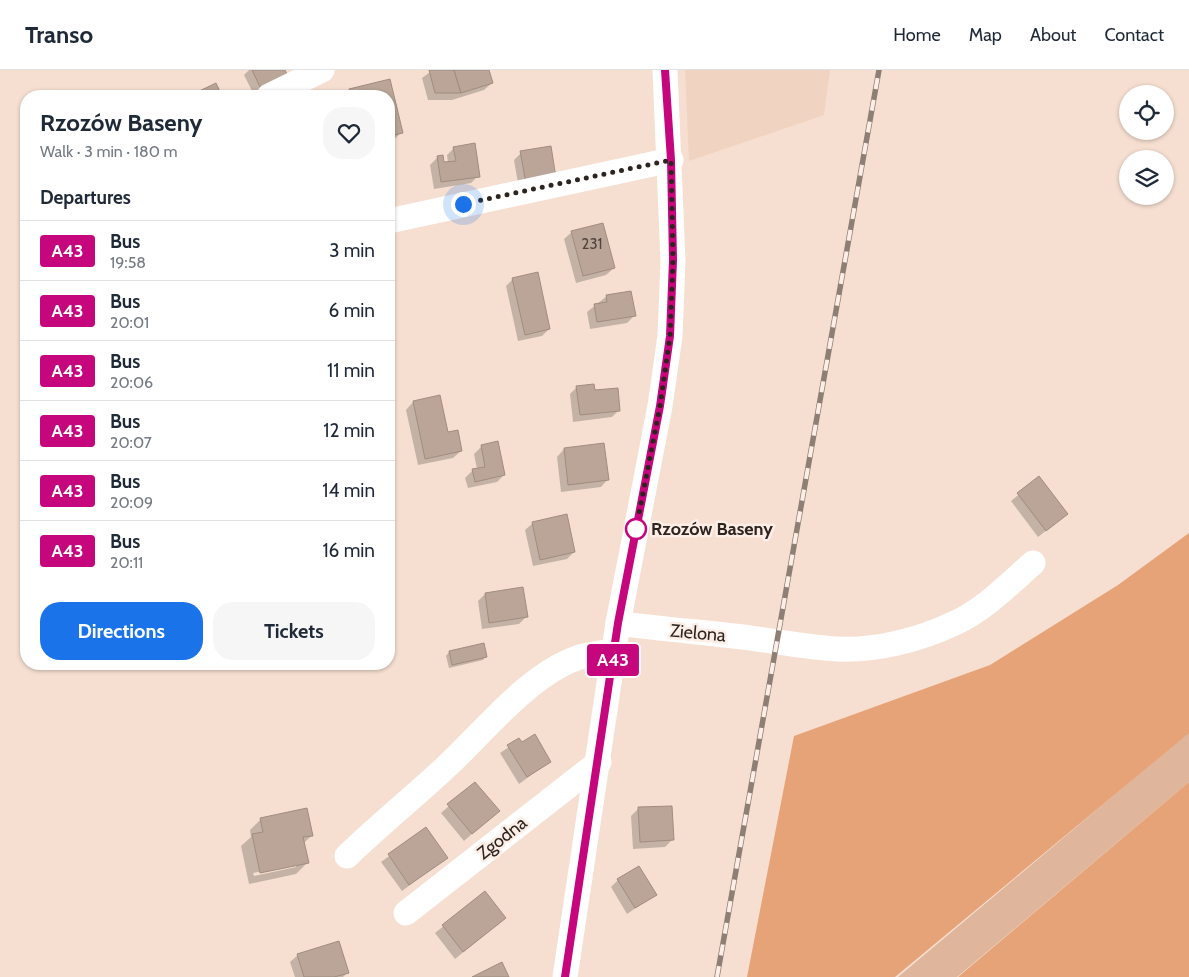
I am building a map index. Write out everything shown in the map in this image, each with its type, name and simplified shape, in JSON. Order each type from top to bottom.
[{"type":"street","points":[[281,90],[322,70]]},
{"type":"street","points":[[566,977],[618,623],[660,406],[670,336],[673,260],[671,160],[665,70]]},
{"type":"street","points":[[395,220],[671,160]]},
{"type":"street","name":"Zielona","points":[[618,623],[678,632],[777,641],[838,649],[876,647],[928,634],[964,618],[986,603],[1033,564]]},
{"type":"street","points":[[347,856],[428,784],[492,719],[529,688],[577,658],[614,651]]},
{"type":"street","name":"Zgodna","points":[[406,913],[599,762]]},
{"type":"shaded area","points":[[685,70],[830,70],[824,115],[689,161]]},
{"type":"shaded area","points":[[1189,533],[1189,733],[895,977],[747,977],[794,736],[990,665],[1118,585]]},
{"type":"shaded area","points":[[1189,732],[1189,782],[957,977],[898,977]]},
{"type":"shaded area","points":[[1189,782],[1189,977],[958,977]]},
{"type":"building","points":[[252,70],[285,70],[288,76],[261,89]]},
{"type":"building","points":[[429,70],[454,70],[461,93],[435,93]]},
{"type":"building","points":[[454,70],[489,70],[493,83],[461,93]]},
{"type":"building","points":[[390,79],[393,90],[349,90]]},
{"type":"building","points":[[216,83],[219,90],[201,90]]},
{"type":"building","points":[[395,100],[403,133],[395,135]]},
{"type":"building","points":[[475,143],[480,177],[441,182],[437,156],[443,155],[444,162],[456,161],[453,147]]},
{"type":"building","points":[[551,146],[556,178],[526,183],[520,151]]},
{"type":"building","points":[[603,223],[615,268],[583,276],[571,231]]},
{"type":"building","points":[[538,272],[550,329],[525,335],[512,278]]},
{"type":"building","points":[[631,291],[636,316],[597,322],[594,304],[607,302],[606,295]]},
{"type":"building","points":[[594,384],[595,390],[618,388],[620,411],[580,415],[576,386]]},
{"type":"building","points":[[440,395],[448,432],[458,430],[462,451],[425,459],[413,401]]},
{"type":"building","points":[[498,441],[505,475],[475,482],[472,469],[485,467],[481,445]]},
{"type":"building","points":[[604,443],[609,480],[568,485],[564,448]]},
{"type":"building","points":[[1039,476],[1068,514],[1046,531],[1017,493]]},
{"type":"building","points":[[567,514],[575,552],[540,560],[532,522]]},
{"type":"building","points":[[523,587],[528,617],[489,623],[485,593]]},
{"type":"building","points":[[484,643],[487,657],[452,665],[449,651]]},
{"type":"building","points":[[535,734],[551,762],[527,777],[507,745],[519,738],[522,742]]},
{"type":"building","points":[[475,782],[500,811],[472,834],[447,804]]},
{"type":"building","points":[[672,806],[674,840],[640,842],[638,807]]},
{"type":"building","points":[[307,808],[313,836],[303,837],[309,863],[260,873],[252,834],[263,832],[260,818]]},
{"type":"building","points":[[426,827],[448,858],[409,885],[388,854]]},
{"type":"building","points":[[639,866],[657,895],[635,908],[617,879]]},
{"type":"building","points":[[485,891],[506,918],[463,952],[442,925]]},
{"type":"building","points":[[339,941],[349,973],[334,977],[304,977],[297,954]]},
{"type":"building","points":[[502,962],[509,977],[472,977]]},
{"type":"railway","points":[[717,977],[879,70]]},
{"type":"bus line","name":"A43","points":[[565,977],[599,762],[618,623],[660,406],[670,336],[673,260],[671,160],[665,70]]},
{"type":"place","name":"Rzozów Baseny","points":[[636,529]]},
{"type":"route","points":[[463,204],[671,160],[673,260],[670,336],[660,406],[636,529]]}]
